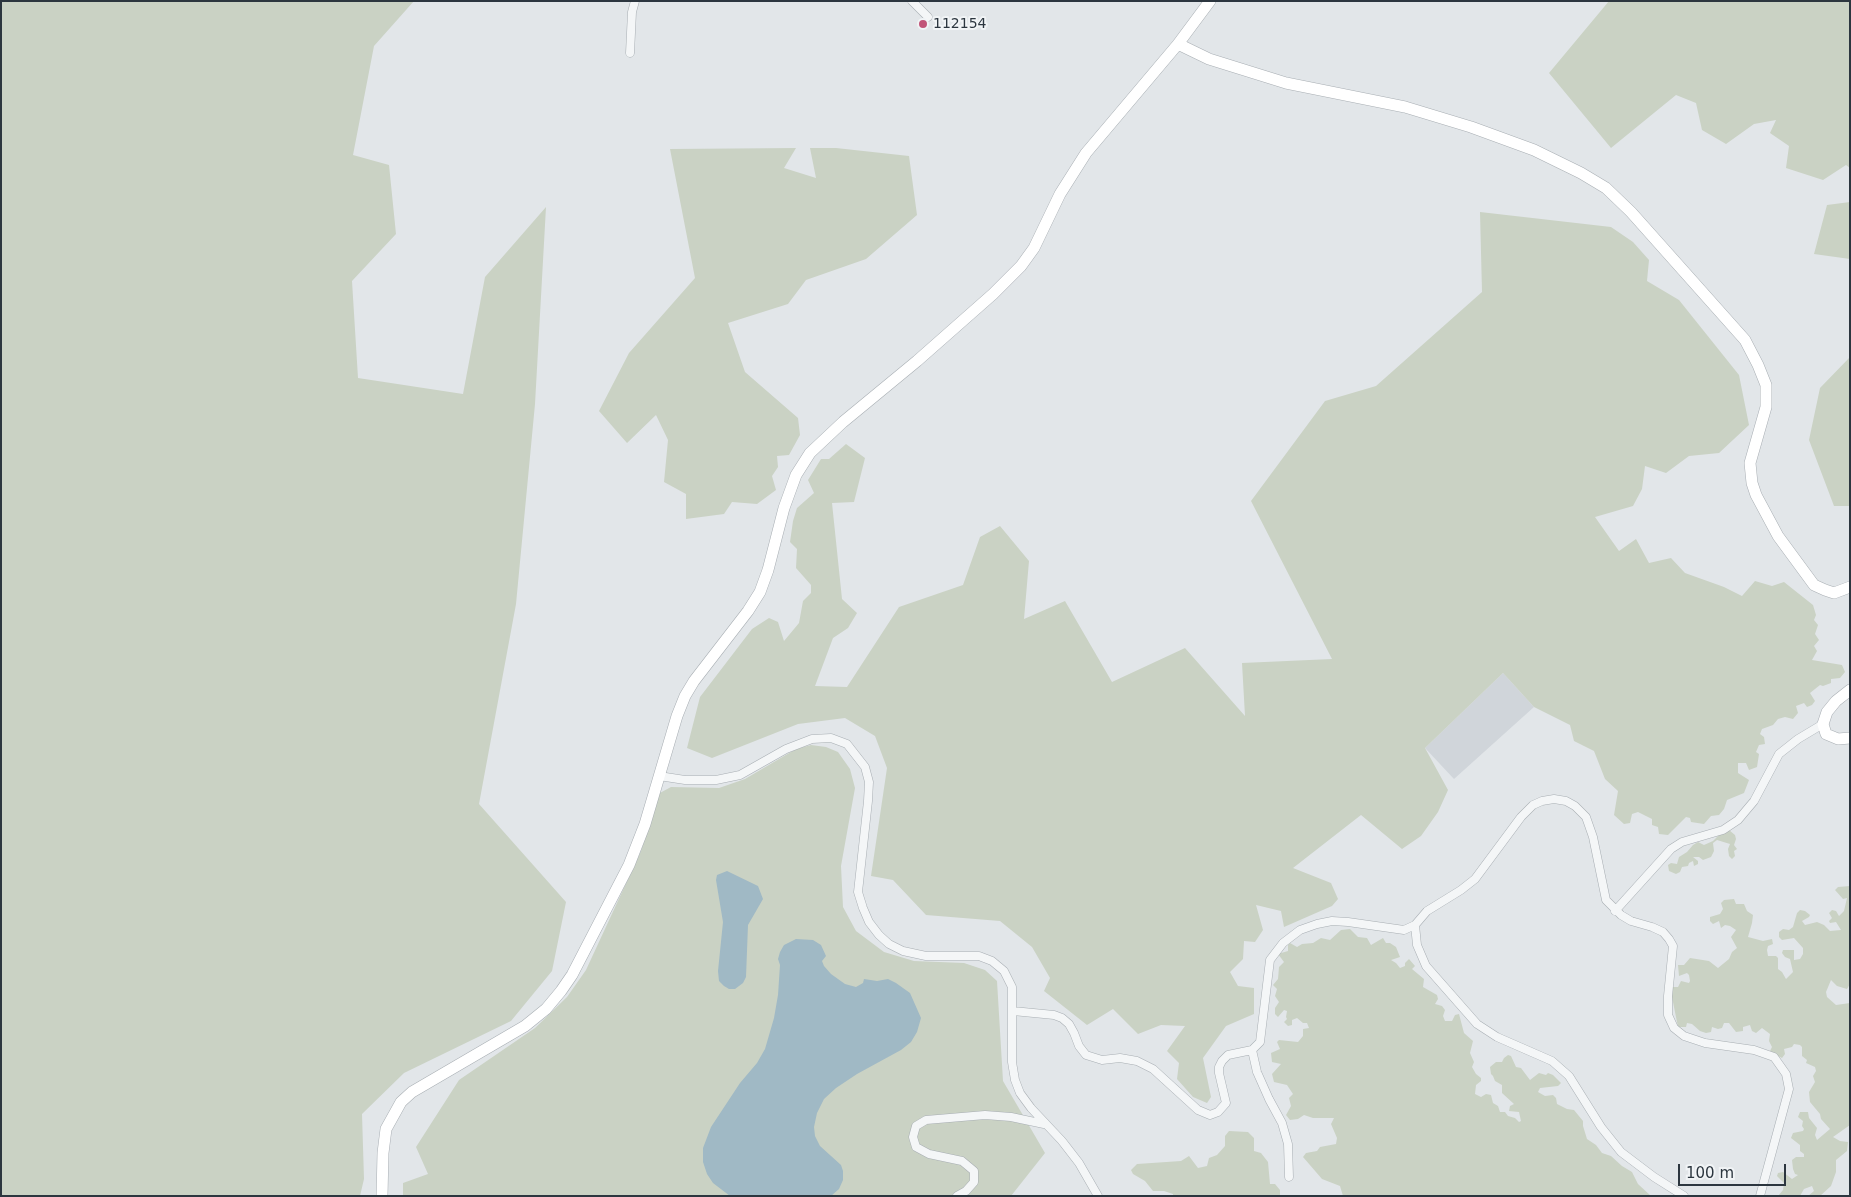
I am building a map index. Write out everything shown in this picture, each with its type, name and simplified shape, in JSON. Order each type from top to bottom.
[{"type":"main road","points":[[382,1196],[385,1135],[393,1115],[401,1102],[412,1092],[515,1033],[546,1009],[561,991],[584,952],[629,865],[645,824],[677,716],[686,696],[694,681],[748,611],[760,592],[768,570],[784,508],[796,475],[810,453],[843,422],[1008,280],[1021,266],[1034,248],[1060,194],[1086,153],[1178,44],[1210,1]]},
{"type":"main road","points":[[1178,44],[1209,59],[1286,83],[1405,107],[1471,127],[1534,150],[1581,173],[1606,188],[1631,212],[1745,340],[1766,385],[1766,407],[1750,463],[1752,483],[1756,495],[1778,536],[1814,585],[1834,592],[1850,587]]},
{"type":"main road","points":[[1850,690],[1836,701],[1827,712],[1823,724],[1826,734],[1838,739],[1850,738]]},
{"type":"street","points":[[630,53],[632,12],[636,1]]},
{"type":"street","points":[[912,1],[928,17]]},
{"type":"street","points":[[1615,911],[1671,849],[1682,842],[1724,830],[1738,820],[1754,801],[1780,754],[1798,738],[1823,724]]},
{"type":"street","points":[[659,776],[684,780],[716,780],[740,775],[786,749],[812,738],[831,738],[847,744],[865,767],[869,782],[858,892],[869,922],[889,944],[903,951],[926,956],[979,956],[992,961],[1004,972],[1012,988],[1012,1062],[1015,1080],[1020,1093],[1079,1163],[1098,1196]]},
{"type":"street","points":[[1013,1011],[1062,1018],[1069,1024],[1079,1046],[1086,1055],[1102,1060],[1120,1058],[1137,1061],[1153,1069],[1198,1110],[1210,1115],[1218,1112],[1226,1103],[1219,1067],[1228,1055],[1252,1050],[1260,1042],[1270,960],[1283,943],[1300,930],[1332,921],[1404,930],[1415,925],[1441,901],[1462,890],[1475,879],[1521,817],[1533,805],[1554,799],[1566,801],[1575,806],[1586,817],[1595,846],[1606,900],[1615,911],[1631,922],[1652,926],[1663,932],[1669,939],[1672,946],[1668,1016],[1674,1028],[1684,1036],[1705,1043],[1754,1050],[1774,1057],[1786,1074],[1789,1089],[1760,1196]]},
{"type":"street","points":[[1415,925],[1417,945],[1426,966],[1477,1024],[1497,1037],[1552,1060],[1569,1076],[1601,1127],[1621,1152],[1654,1178],[1684,1196]]},
{"type":"street","points":[[1252,1050],[1257,1072],[1282,1123],[1288,1144],[1289,1177]]},
{"type":"street","points":[[957,1196],[966,1191],[974,1182],[974,1171],[962,1161],[929,1154],[916,1147],[912,1137],[916,1126],[926,1120],[985,1114],[1045,1124]]},
{"type":"shaded area","points":[[1,1],[414,1],[374,46],[353,155],[389,165],[396,234],[352,281],[358,378],[463,394],[485,277],[546,207],[535,404],[516,604],[479,804],[566,902],[552,971],[511,1021],[404,1073],[362,1114],[364,1179],[360,1196],[1,1196]]},
{"type":"shaded area","points":[[1609,1],[1850,1],[1850,168],[1846,165],[1823,180],[1786,168],[1789,146],[1770,133],[1776,120],[1754,124],[1726,144],[1702,130],[1696,103],[1676,95],[1611,148],[1549,73]]},
{"type":"shaded area","points":[[796,148],[784,168],[816,178],[810,148],[836,148],[909,156],[917,215],[866,259],[806,280],[788,304],[728,323],[745,372],[798,418],[800,435],[789,455],[777,456],[778,467],[772,476],[776,490],[757,504],[732,502],[724,514],[686,519],[686,494],[664,482],[668,440],[656,415],[627,443],[599,411],[629,353],[695,278],[670,149]]},
{"type":"shaded area","points":[[1850,202],[1850,259],[1814,254],[1827,205]]},
{"type":"shaded area","points":[[1480,212],[1611,227],[1633,242],[1649,260],[1647,281],[1679,300],[1739,375],[1749,425],[1719,453],[1689,456],[1666,473],[1645,466],[1642,489],[1633,506],[1595,517],[1619,551],[1636,539],[1649,563],[1671,558],[1685,573],[1724,587],[1742,596],[1755,581],[1772,586],[1784,582],[1813,605],[1816,615],[1814,620],[1818,625],[1815,634],[1819,640],[1814,646],[1817,651],[1812,660],[1842,665],[1845,672],[1840,678],[1831,679],[1831,683],[1823,686],[1820,685],[1810,693],[1815,701],[1807,707],[1804,703],[1796,706],[1798,713],[1793,719],[1785,717],[1778,719],[1773,725],[1762,729],[1760,734],[1764,737],[1765,744],[1759,745],[1756,752],[1759,754],[1757,767],[1749,770],[1746,763],[1738,763],[1738,773],[1749,780],[1744,793],[1727,800],[1724,809],[1719,815],[1711,816],[1704,824],[1691,822],[1690,818],[1686,817],[1668,835],[1659,834],[1658,827],[1652,825],[1652,819],[1638,812],[1632,814],[1630,823],[1624,824],[1614,815],[1618,791],[1605,779],[1594,751],[1574,741],[1570,725],[1534,707],[1503,673],[1425,748],[1448,790],[1438,812],[1421,836],[1402,849],[1361,815],[1293,868],[1331,883],[1338,899],[1332,906],[1284,927],[1281,911],[1256,905],[1263,930],[1255,942],[1244,941],[1243,959],[1230,972],[1238,986],[1254,988],[1254,1014],[1226,1026],[1203,1058],[1211,1097],[1207,1103],[1193,1097],[1177,1079],[1179,1063],[1167,1051],[1185,1026],[1161,1025],[1138,1034],[1113,1009],[1087,1025],[1044,991],[1050,978],[1032,947],[1000,921],[926,915],[893,880],[871,876],[887,768],[875,736],[845,718],[798,724],[712,758],[687,748],[700,697],[752,629],[769,618],[778,622],[784,641],[799,623],[803,601],[811,593],[811,585],[796,568],[797,549],[790,542],[793,521],[797,508],[814,493],[808,480],[821,459],[829,459],[846,444],[865,458],[854,502],[832,503],[842,599],[857,613],[848,628],[833,638],[815,686],[847,687],[899,607],[963,585],[980,537],[1000,526],[1029,561],[1024,619],[1065,601],[1112,682],[1185,648],[1245,716],[1242,663],[1332,659],[1251,501],[1325,401],[1376,386],[1482,292]]},
{"type":"shaded area","points":[[1850,357],[1850,506],[1834,506],[1809,440],[1820,388]]},
{"type":"shaded area","points":[[1503,673],[1534,707],[1454,779],[1425,748]]},
{"type":"shaded area","points":[[811,745],[826,747],[838,752],[850,769],[855,788],[841,866],[843,907],[856,931],[884,952],[914,961],[964,963],[985,970],[997,981],[1003,1081],[1045,1153],[1011,1196],[403,1196],[403,1183],[428,1174],[416,1147],[459,1080],[535,1028],[567,997],[586,970],[641,851],[658,794],[671,787],[719,788],[745,779],[796,749]]},
{"type":"shaded area","points":[[1729,830],[1735,835],[1736,839],[1734,845],[1737,849],[1734,851],[1735,856],[1732,859],[1729,856],[1728,849],[1730,844],[1717,840],[1713,843],[1714,851],[1711,857],[1703,860],[1699,857],[1693,857],[1698,861],[1698,864],[1694,866],[1693,861],[1688,866],[1682,867],[1680,872],[1676,874],[1669,871],[1668,865],[1671,863],[1677,864],[1679,857],[1693,845],[1698,842],[1704,845],[1713,841],[1721,833]]},
{"type":"shaded area","points":[[1850,886],[1850,984],[1847,989],[1837,986],[1831,980],[1826,992],[1827,997],[1836,1005],[1850,1003],[1850,1125],[1833,1137],[1840,1141],[1848,1142],[1847,1151],[1836,1160],[1836,1172],[1831,1186],[1820,1196],[1808,1196],[1814,1191],[1812,1186],[1804,1189],[1800,1196],[1778,1196],[1783,1190],[1784,1183],[1777,1176],[1778,1173],[1783,1172],[1792,1179],[1798,1175],[1795,1174],[1793,1169],[1792,1160],[1796,1157],[1804,1157],[1804,1154],[1800,1151],[1800,1145],[1791,1138],[1793,1133],[1803,1131],[1804,1129],[1802,1126],[1803,1121],[1798,1117],[1800,1112],[1808,1112],[1809,1118],[1817,1128],[1815,1135],[1817,1140],[1830,1129],[1810,1102],[1809,1092],[1815,1082],[1813,1076],[1816,1071],[1815,1067],[1806,1063],[1807,1060],[1802,1056],[1802,1047],[1800,1045],[1794,1044],[1792,1047],[1784,1049],[1785,1054],[1782,1058],[1772,1053],[1770,1051],[1772,1047],[1769,1041],[1770,1034],[1762,1028],[1756,1033],[1752,1031],[1750,1025],[1743,1027],[1743,1031],[1736,1032],[1729,1023],[1724,1023],[1722,1028],[1712,1027],[1711,1032],[1706,1033],[1700,1031],[1692,1024],[1687,1023],[1686,1027],[1678,1027],[1671,992],[1673,987],[1678,987],[1681,981],[1689,983],[1690,981],[1687,973],[1679,976],[1678,965],[1684,965],[1690,958],[1709,961],[1718,968],[1729,959],[1732,952],[1737,948],[1731,937],[1736,930],[1725,925],[1721,928],[1719,921],[1713,924],[1710,921],[1710,917],[1720,914],[1723,909],[1721,903],[1724,900],[1734,899],[1736,904],[1744,904],[1747,911],[1753,915],[1748,937],[1763,941],[1772,939],[1773,944],[1768,946],[1767,950],[1768,956],[1776,956],[1778,958],[1778,969],[1786,979],[1793,972],[1790,959],[1785,957],[1782,953],[1783,950],[1794,950],[1794,960],[1800,959],[1803,954],[1803,948],[1794,938],[1782,940],[1779,937],[1779,932],[1793,927],[1797,913],[1800,910],[1810,915],[1802,921],[1805,925],[1817,922],[1824,925],[1830,931],[1841,930],[1836,922],[1830,923],[1829,921],[1832,918],[1829,913],[1832,910],[1836,911],[1839,916],[1844,911],[1847,898],[1843,899],[1835,890],[1838,887]]},
{"type":"shaded area","points":[[1350,929],[1358,937],[1367,938],[1371,945],[1383,938],[1386,943],[1396,947],[1400,957],[1391,960],[1400,968],[1405,966],[1409,959],[1415,966],[1412,969],[1424,979],[1423,987],[1437,995],[1438,999],[1435,1004],[1442,1006],[1445,1010],[1443,1016],[1445,1021],[1452,1021],[1455,1015],[1459,1014],[1464,1033],[1473,1041],[1470,1053],[1474,1062],[1472,1067],[1481,1078],[1481,1081],[1476,1085],[1475,1094],[1481,1097],[1486,1094],[1491,1095],[1493,1103],[1498,1106],[1500,1112],[1505,1112],[1508,1116],[1515,1118],[1519,1122],[1521,1121],[1519,1112],[1509,1111],[1510,1106],[1514,1104],[1502,1093],[1502,1085],[1495,1081],[1490,1067],[1496,1062],[1502,1062],[1508,1055],[1511,1056],[1516,1067],[1521,1068],[1530,1080],[1539,1073],[1553,1075],[1561,1083],[1558,1086],[1540,1088],[1538,1092],[1545,1096],[1553,1095],[1556,1098],[1557,1104],[1574,1110],[1583,1121],[1587,1139],[1596,1145],[1602,1153],[1611,1156],[1632,1172],[1638,1184],[1651,1196],[1343,1196],[1340,1186],[1322,1179],[1303,1157],[1306,1153],[1317,1151],[1320,1147],[1336,1144],[1337,1138],[1331,1124],[1334,1118],[1313,1118],[1304,1115],[1298,1119],[1290,1120],[1286,1115],[1291,1106],[1289,1098],[1293,1094],[1287,1085],[1274,1082],[1272,1074],[1281,1064],[1272,1062],[1271,1053],[1280,1049],[1277,1042],[1279,1040],[1298,1042],[1303,1036],[1303,1029],[1309,1028],[1307,1023],[1303,1023],[1297,1018],[1292,1020],[1292,1025],[1288,1026],[1284,1022],[1287,1019],[1287,1011],[1284,1010],[1278,1017],[1275,1014],[1275,1008],[1279,1002],[1275,996],[1277,989],[1273,985],[1278,979],[1279,967],[1284,962],[1278,954],[1288,951],[1290,943],[1297,947],[1302,944],[1313,943],[1321,938],[1330,940],[1341,930]]},
{"type":"shaded area","points":[[1229,1131],[1248,1132],[1254,1138],[1254,1151],[1261,1153],[1268,1162],[1270,1184],[1275,1184],[1280,1190],[1280,1196],[1173,1196],[1173,1194],[1164,1191],[1153,1191],[1145,1181],[1133,1174],[1131,1170],[1137,1164],[1181,1161],[1189,1156],[1198,1168],[1207,1166],[1209,1158],[1217,1155],[1225,1146],[1225,1136]]},
{"type":"water","points":[[727,871],[758,886],[763,899],[748,925],[746,977],[743,983],[735,989],[729,989],[719,981],[718,971],[723,922],[716,880],[717,875]]},
{"type":"water","points":[[796,939],[813,940],[821,945],[826,956],[822,961],[824,966],[831,974],[845,984],[856,987],[863,983],[864,979],[877,981],[888,979],[896,983],[910,993],[921,1018],[917,1032],[911,1042],[901,1050],[836,1088],[824,1099],[817,1113],[814,1127],[815,1136],[820,1146],[841,1165],[843,1171],[843,1180],[839,1189],[831,1196],[730,1196],[713,1183],[707,1174],[703,1162],[703,1148],[711,1127],[765,1049],[778,995],[780,965],[778,959],[784,945]]},
{"type":"place","name":"112154","points":[[923,24]]}]
